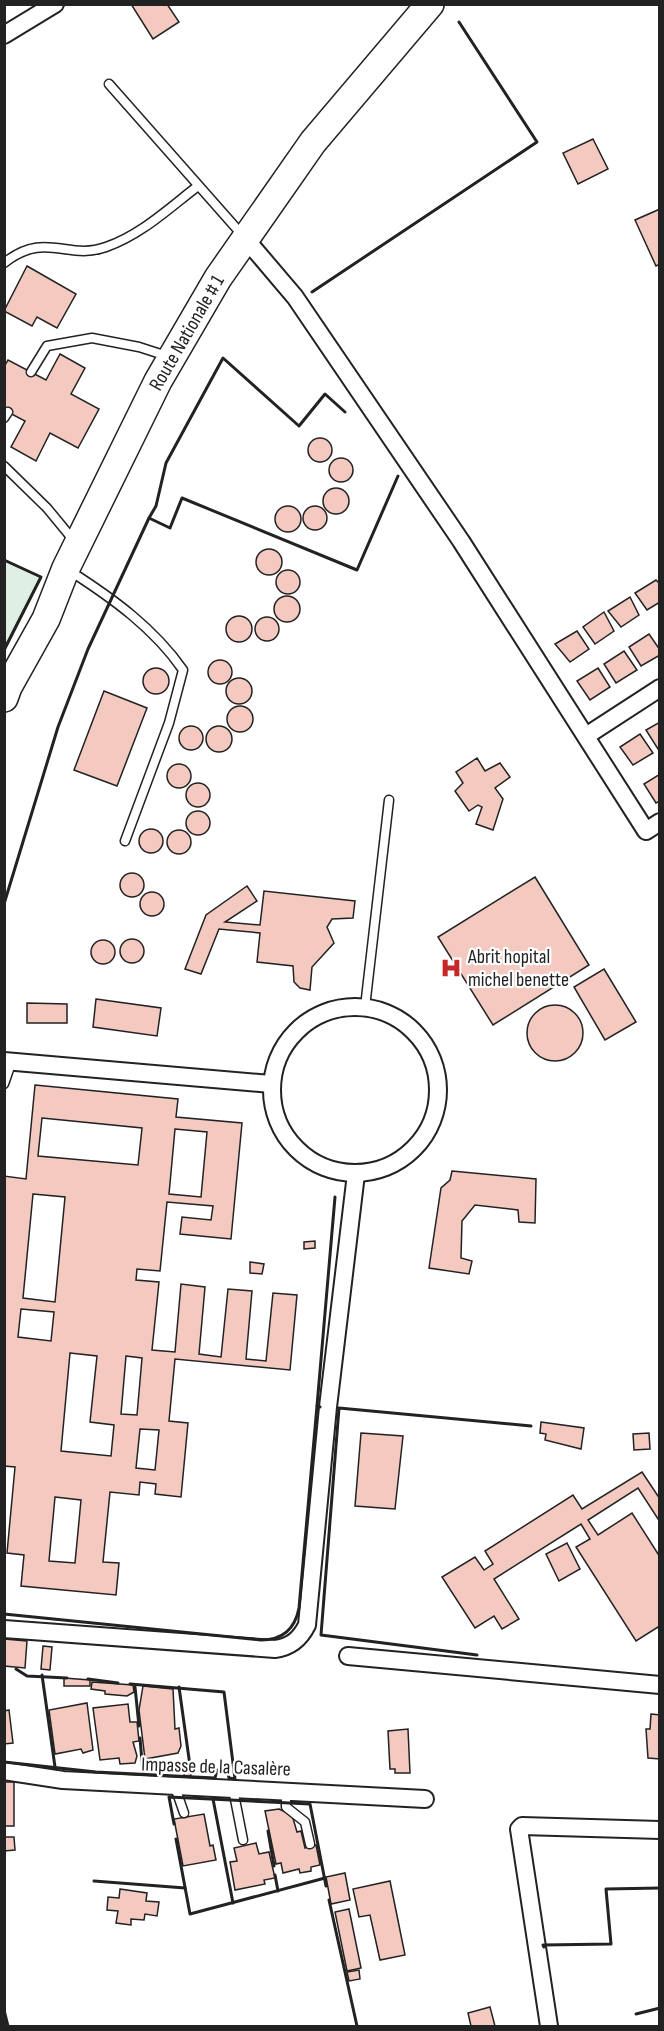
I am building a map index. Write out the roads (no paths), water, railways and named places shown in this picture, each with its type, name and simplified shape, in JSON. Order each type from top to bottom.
[{"type":"main road","name":"Route Nationale # 1","points":[[6,692],[46,619],[72,557],[158,381],[244,237],[313,142],[430,4]]},
{"type":"street","points":[[4,35],[55,4]]},
{"type":"street","points":[[244,237],[295,297],[460,541],[646,831],[660,822]]},
{"type":"street","points":[[586,736],[660,688]]},
{"type":"street","points":[[365,1006],[392,1015],[414,1031],[430,1054],[438,1081],[437,1100],[426,1135],[408,1155],[383,1169],[356,1174],[329,1169],[304,1157],[285,1137],[274,1112],[271,1084],[277,1058],[291,1034],[312,1017],[338,1008],[365,1006]]},
{"type":"street","points":[[8,1061],[271,1084]]},
{"type":"street","points":[[4,1629],[275,1649],[285,1648],[302,1636],[307,1625],[328,1407],[356,1174]]},
{"type":"street","points":[[348,1656],[660,1685]]},
{"type":"street","name":"Impasse de la Casalère","points":[[4,1771],[63,1780],[425,1799]]},
{"type":"street","points":[[549,2026],[519,1829],[522,1826],[660,1830]]},
{"type":"lane","points":[[109,84],[244,237]]},
{"type":"lane","points":[[4,263],[13,256],[38,246],[80,251],[104,248],[134,234],[198,186]]},
{"type":"lane","points":[[31,372],[47,346],[92,338],[139,347],[173,358]]},
{"type":"lane","points":[[4,466],[47,508],[72,557],[171,652],[183,670],[170,723],[125,841]]},
{"type":"lane","points":[[365,1006],[389,800]]},
{"type":"lane","points":[[4,1084],[8,1061]]},
{"type":"lane","points":[[176,1787],[184,1813]]},
{"type":"lane","points":[[234,1789],[243,1840]]},
{"type":"lane","points":[[286,1790],[286,1807],[305,1822],[310,1844]]},
{"type":"place","name":"Abrit hopital michel benette","points":[[451,968]]}]
